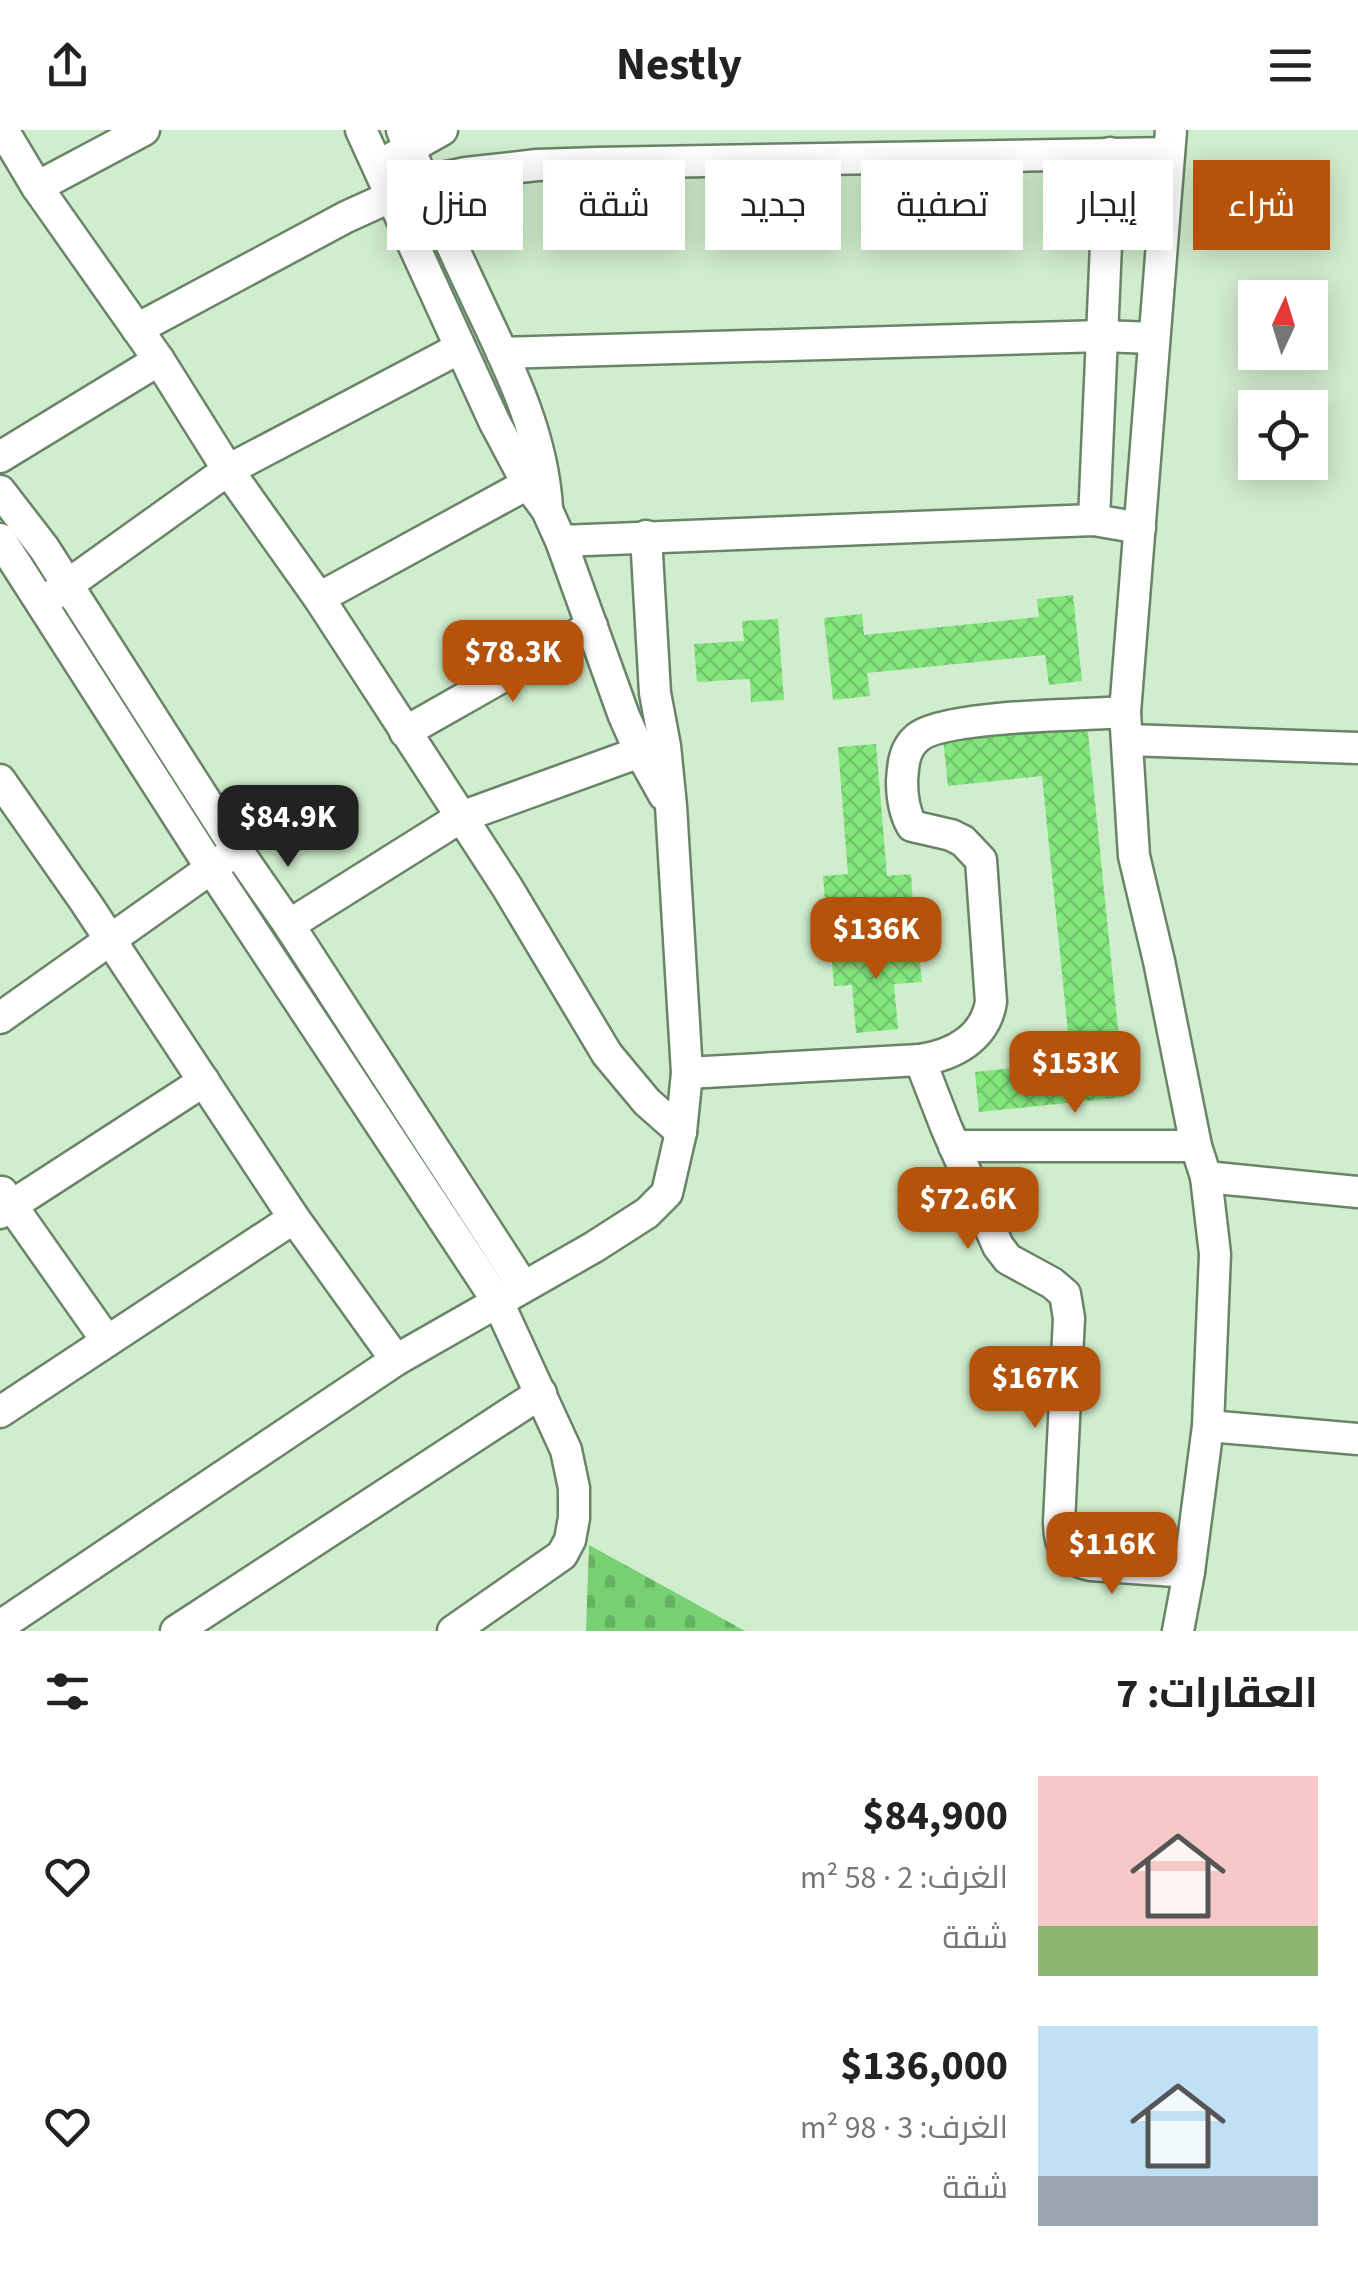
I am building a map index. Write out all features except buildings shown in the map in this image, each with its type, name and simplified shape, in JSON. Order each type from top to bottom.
[{"type":"street","points":[[3,130],[228,470],[319,598],[507,887],[607,1054],[646,1102],[682,1132]]},
{"type":"street","points":[[37,186],[144,130]]},
{"type":"street","points":[[361,130],[387,190]]},
{"type":"street","points":[[346,217],[378,166],[406,139],[442,130]]},
{"type":"street","points":[[523,167],[1110,152],[1170,141],[1126,726],[1134,856],[1206,1178],[1215,1254],[1208,1426],[1178,1631]]},
{"type":"street","points":[[1094,520],[1110,152]]},
{"type":"street","points":[[137,329],[346,217],[387,199]]},
{"type":"street","points":[[414,250],[494,421],[536,479]]},
{"type":"street","points":[[454,250],[525,406],[536,479],[624,716],[652,749]]},
{"type":"street","points":[[502,353],[1102,336],[1153,338]]},
{"type":"street","points":[[42,604],[228,470],[460,348]]},
{"type":"street","points":[[0,458],[158,360]]},
{"type":"street","points":[[319,598],[536,479]]},
{"type":"street","points":[[0,491],[44,548],[237,850],[290,925],[511,1294],[540,1393],[566,1450],[574,1488],[574,1518],[562,1555],[452,1631]]},
{"type":"street","points":[[561,541],[1094,520],[1140,528]]},
{"type":"street","points":[[8,1619],[396,1360],[594,1247],[647,1213],[667,1193],[682,1132],[687,1073],[670,806],[652,749],[656,693],[646,536]]},
{"type":"street","points":[[0,539],[211,868],[511,1294]]},
{"type":"street","points":[[405,732],[592,626]]},
{"type":"street","points":[[687,1073],[920,1060],[947,1055],[982,1026],[991,1002],[981,860],[964,841],[912,826],[907,818],[902,785],[904,758],[908,748],[926,732],[956,722],[1126,726],[1358,748]]},
{"type":"street","points":[[290,925],[460,817],[652,749]]},
{"type":"street","points":[[0,780],[294,1218],[396,1360]]},
{"type":"street","points":[[0,1018],[237,850]]},
{"type":"street","points":[[920,1060],[998,1246],[1008,1259],[1065,1294],[1070,1318],[1059,1522],[1063,1550],[1091,1566],[1189,1572]]},
{"type":"street","points":[[107,1341],[4,1202],[204,1080]]},
{"type":"street","points":[[954,1146],[1196,1146]]},
{"type":"street","points":[[1206,1178],[1358,1192]]},
{"type":"street","points":[[0,1412],[294,1218]]},
{"type":"street","points":[[176,1631],[540,1393]]},
{"type":"street","points":[[1208,1426],[1358,1438]]},
{"type":"green space","points":[[589,1545],[745,1631],[586,1631]]}]
